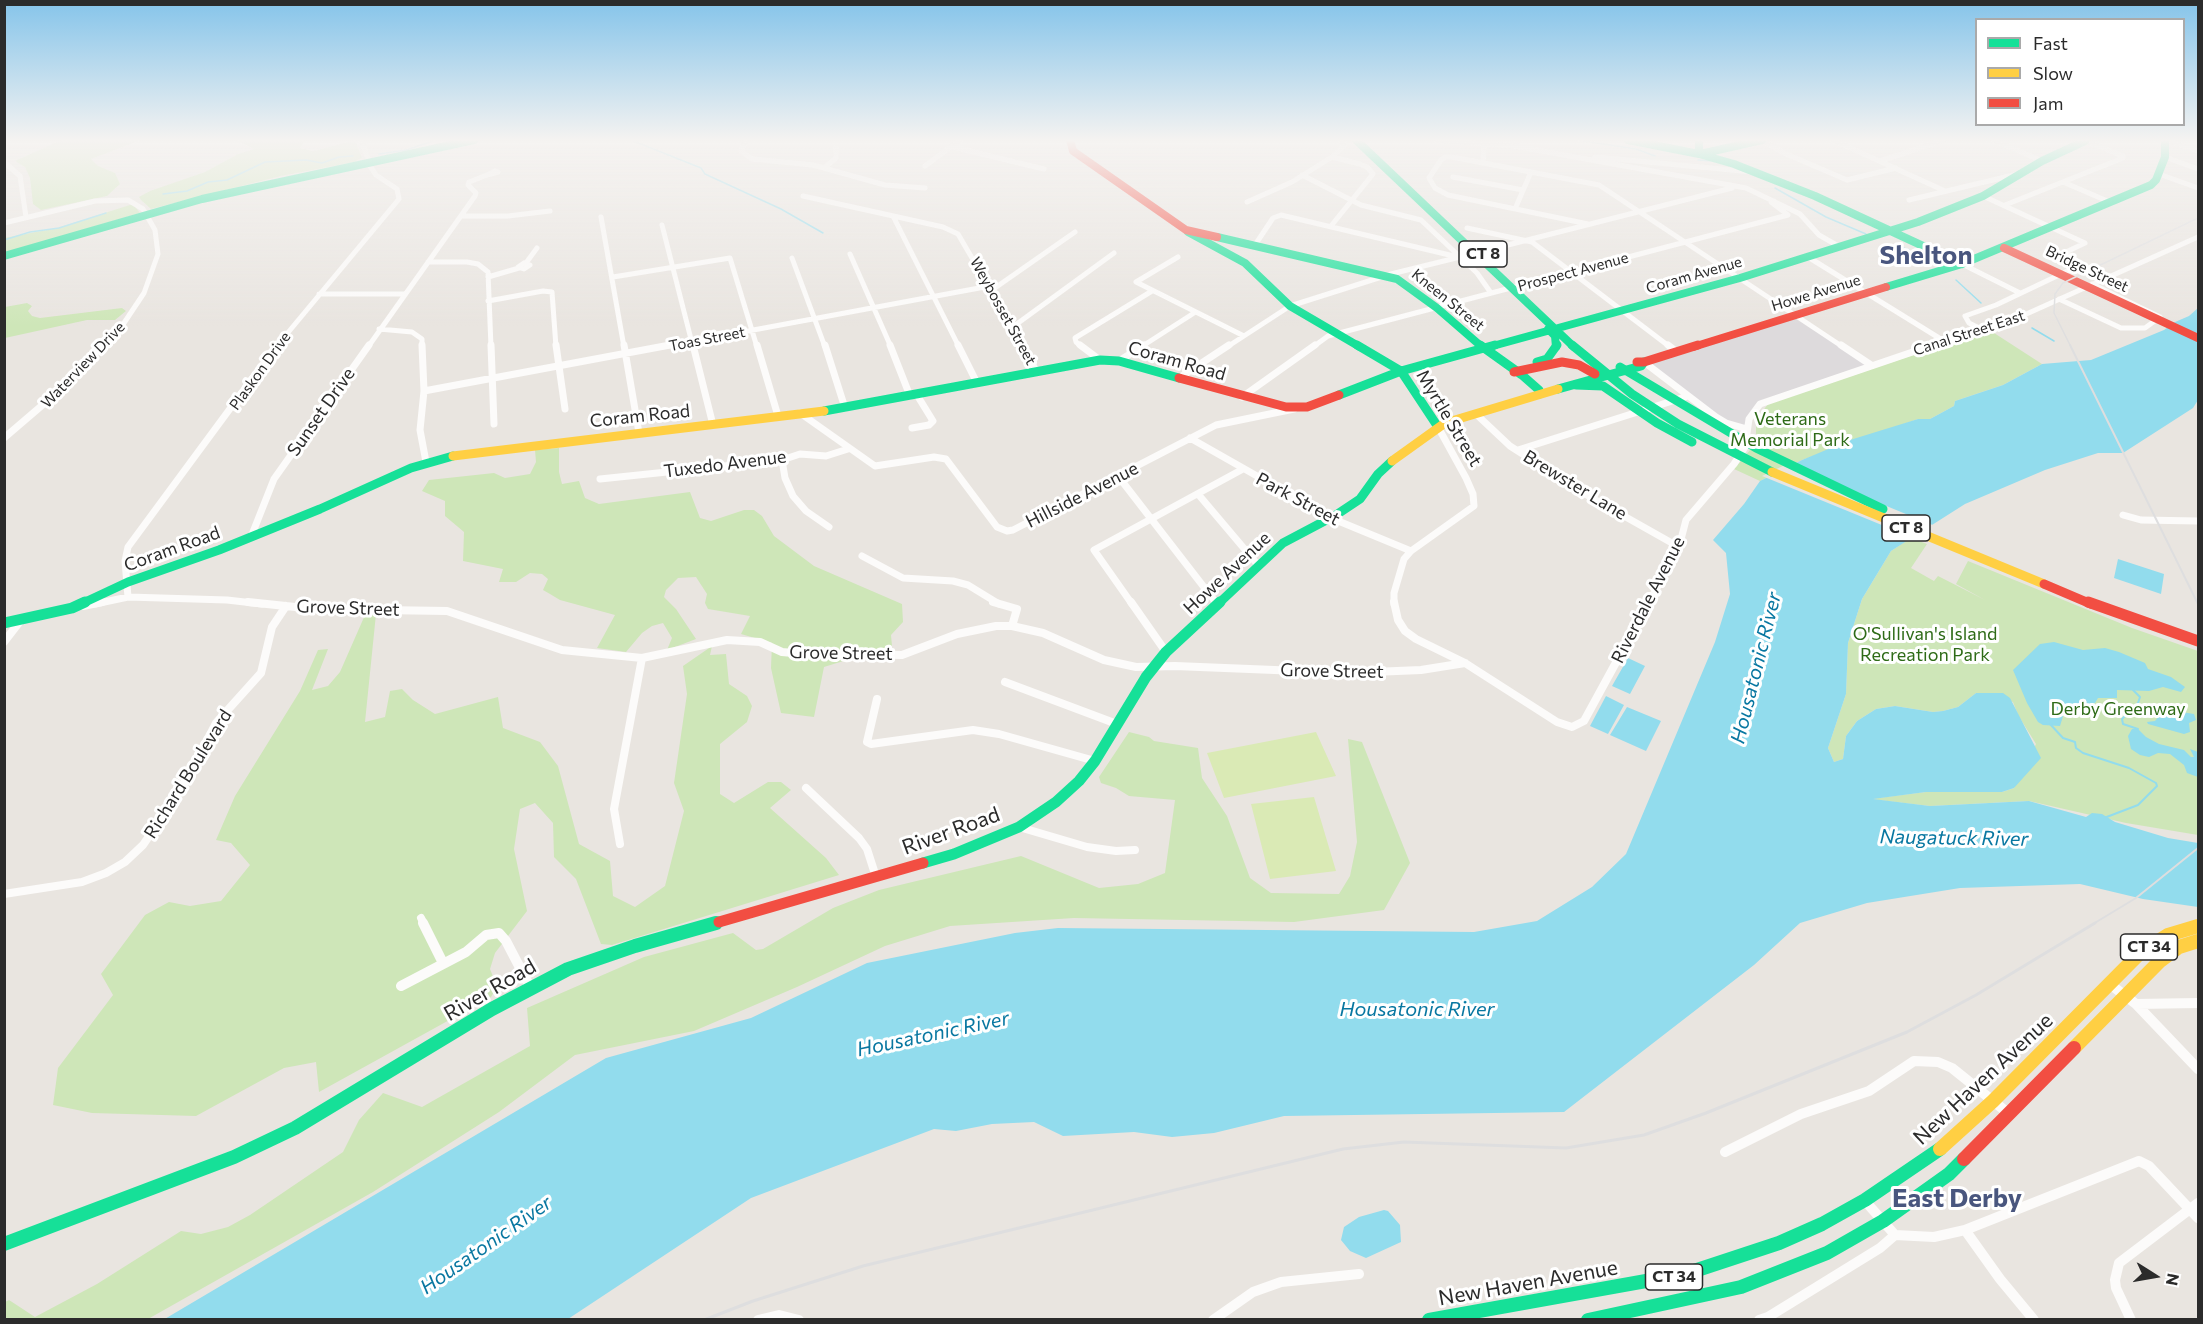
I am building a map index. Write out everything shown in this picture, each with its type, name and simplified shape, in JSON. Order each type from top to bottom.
[{"type":"main road","points":[[4,256],[192,202]]},
{"type":"main road","name":"Kneen Street","points":[[1146,202],[1186,230],[1397,279],[1437,308],[1540,394]]},
{"type":"main road","name":"CT 8","points":[[1420,202],[1525,302],[1642,405],[1723,449],[1793,481],[2021,572]]},
{"type":"main road","name":"CT 8","points":[[1428,202],[1532,301],[1598,368],[1730,446],[2021,572]]},
{"type":"main road","points":[[1826,202],[1893,230],[1962,264]]},
{"type":"main road","name":"Coram Avenue","points":[[1298,408],[1401,371],[1740,278],[1893,230],[1968,202]]},
{"type":"main road","name":"Howe Avenue","points":[[1540,394],[1550,388],[1624,368],[1641,366],[1644,362],[1962,264],[2112,203]]},
{"type":"main road","name":"Myrtle Street","points":[[1186,230],[1189,234],[1245,263],[1290,306],[1401,371],[1438,427]]},
{"type":"main road","name":"Bridge Street","points":[[2004,248],[2199,338]]},
{"type":"main road","points":[[1514,372],[1518,368],[1547,359],[1557,345],[1555,336],[1525,302]]},
{"type":"main road","name":"Coram Road","points":[[4,623],[72,608],[128,582],[251,537],[426,462],[487,451],[845,408],[1100,360],[1119,361],[1242,397],[1298,408]]},
{"type":"main road","points":[[1514,372],[1562,362],[1598,368]]},
{"type":"main road","points":[[1624,368],[1763,452],[1900,519]]},
{"type":"main road","name":"Howe Avenue","points":[[1018,827],[1056,802],[1079,781],[1095,761],[1166,652],[1283,543],[1331,518],[1360,499],[1385,465],[1438,427],[1624,368]]},
{"type":"main road","points":[[1576,385],[1599,385],[1652,420],[1688,440],[1758,472],[1793,481]]},
{"type":"main road","points":[[2021,572],[2083,604],[2199,640]]},
{"type":"main road","points":[[2185,636],[2199,633]]},
{"type":"main road","points":[[2185,636],[2199,647]]},
{"type":"main road","name":"River Road","points":[[4,1244],[234,1157],[295,1128],[530,987],[596,958],[954,854],[1018,827]]},
{"type":"main road","name":"CT 34","points":[[2111,985],[2141,952],[2168,935],[2199,926]]},
{"type":"main road","name":"CT 34","points":[[1588,1320],[1741,1287],[1827,1253],[1883,1221],[1949,1174],[2008,1114],[2131,1000],[2159,962],[2179,947],[2199,941]]},
{"type":"main road","name":"New Haven Avenue","points":[[1429,1320],[1470,1316],[1684,1274],[1733,1260],[1779,1243],[1865,1200],[1936,1153],[1994,1101],[2111,985]]},
{"type":"street","points":[[24,202],[26,217]]},
{"type":"street","points":[[4,223],[92,202]]},
{"type":"street","points":[[132,202],[138,204],[146,214]]},
{"type":"street","name":"Plaskon Drive","points":[[128,597],[125,561],[128,547],[275,348],[397,202]]},
{"type":"street","name":"Sunset Drive","points":[[251,537],[274,479],[470,202]]},
{"type":"street","name":"Weybosset Street","points":[[829,202],[943,227],[958,234],[1014,326],[1036,371]]},
{"type":"street","points":[[1331,226],[1351,202]]},
{"type":"street","points":[[1354,202],[1421,220],[1477,273],[1491,293]]},
{"type":"street","points":[[1480,202],[1588,224]]},
{"type":"street","points":[[1515,209],[1518,202]]},
{"type":"street","points":[[1624,202],[1871,365]]},
{"type":"street","points":[[1496,248],[1678,202]]},
{"type":"street","name":"Prospect Avenue","points":[[1242,397],[1328,336],[1788,215],[1772,202]]},
{"type":"street","points":[[1776,202],[1800,214],[1819,235],[1840,247]]},
{"type":"street","points":[[1981,329],[1969,322],[1965,316],[2020,293],[2079,264],[2066,252],[2085,243],[1997,202]]},
{"type":"street","points":[[2005,205],[2013,202]]},
{"type":"street","points":[[461,216],[508,216],[550,211]]},
{"type":"street","name":"Waterview Drive","points":[[4,438],[24,424],[86,365],[135,309],[154,271],[158,254],[155,230],[146,214]]},
{"type":"street","points":[[1255,245],[1273,218],[1281,215],[1460,258]]},
{"type":"street","points":[[892,216],[977,383]]},
{"type":"street","points":[[601,217],[639,433]]},
{"type":"street","points":[[662,225],[690,342],[713,424]]},
{"type":"street","points":[[1467,228],[1527,240],[1677,352]]},
{"type":"street","points":[[991,288],[1075,232]]},
{"type":"street","name":"Canal Street East","points":[[1747,429],[1753,411],[1769,399],[2026,315],[2199,237]]},
{"type":"street","points":[[488,277],[519,268],[519,264],[526,262],[537,248]]},
{"type":"street","points":[[1014,326],[1114,253]]},
{"type":"street","points":[[850,254],[914,395],[933,421],[929,425],[912,428]]},
{"type":"street","points":[[1178,257],[1136,282],[1244,336]]},
{"type":"street","points":[[1808,257],[1944,341]]},
{"type":"street","points":[[613,277],[730,258],[778,416]]},
{"type":"street","points":[[792,258],[830,360],[845,408]]},
{"type":"street","points":[[1179,378],[1290,306],[1386,275],[1460,258]]},
{"type":"street","points":[[428,262],[478,264],[484,267],[488,277],[494,424]]},
{"type":"street","points":[[1962,264],[2020,293]]},
{"type":"street","name":"Bridge Street","points":[[2092,284],[2160,317],[2158,321]]},
{"type":"street","name":"Toas Street","points":[[424,391],[933,296],[991,288]]},
{"type":"street","points":[[488,301],[548,290],[552,292],[557,362],[560,367],[565,409]]},
{"type":"street","points":[[1100,360],[1076,342],[1075,338],[1152,291]]},
{"type":"street","points":[[319,294],[404,294]]},
{"type":"street","points":[[2059,299],[2121,328],[2145,328],[2158,321]]},
{"type":"street","points":[[1119,361],[1194,313]]},
{"type":"street","points":[[379,329],[411,332],[422,339],[424,391],[420,430],[426,462]]},
{"type":"street","points":[[1644,362],[1726,423],[1747,429]]},
{"type":"street","points":[[1518,450],[1688,396]]},
{"type":"street","name":"Hillside Avenue","points":[[800,413],[875,466],[934,457],[946,459],[997,527],[1007,531],[1227,421],[1298,408]]},
{"type":"street","name":"Brewster Lane","points":[[1476,414],[1518,450],[1585,494],[1679,547]]},
{"type":"street","name":"Myrtle Street","points":[[1438,427],[1466,477],[1473,494],[1474,506],[1411,551],[1400,568],[1394,593],[1394,606],[1398,620],[1405,631],[1416,639],[1465,663],[1557,722]]},
{"type":"street","name":"Riverdale Avenue","points":[[1557,722],[1572,727],[1584,721],[1679,547],[1686,520],[1745,447],[1747,429]]},
{"type":"street","name":"Park Street","points":[[1190,438],[1331,518],[1411,551]]},
{"type":"street","name":"Tuxedo Avenue","points":[[600,479],[782,460],[800,454],[826,456],[848,449]]},
{"type":"street","points":[[782,460],[785,478],[793,496],[811,515],[829,527]]},
{"type":"street","points":[[1166,652],[1094,550],[1243,469]]},
{"type":"street","points":[[1118,476],[1217,604]]},
{"type":"street","points":[[1198,494],[1258,565]]},
{"type":"street","points":[[2123,515],[2141,520],[2199,522]]},
{"type":"street","points":[[862,556],[903,578],[953,581],[968,585],[993,602],[1017,609],[1012,626]]},
{"type":"street","name":"Grove Street","points":[[72,608],[128,597],[228,600],[286,606],[381,611],[447,611],[538,644],[562,650],[642,658],[676,652],[707,642],[728,640],[760,642],[782,652],[793,653],[902,655],[972,630],[1012,626],[1042,633],[1113,662],[1136,667],[1349,674],[1421,670],[1465,663]]},
{"type":"street","name":"Richard Boulevard","points":[[4,894],[82,882],[126,862],[143,846],[180,791],[216,723],[261,673],[266,664],[272,627],[286,606]]},
{"type":"street","points":[[4,642],[21,621]]},
{"type":"street","points":[[620,844],[614,809],[642,658]]},
{"type":"street","points":[[1005,682],[1117,724]]},
{"type":"street","points":[[877,699],[867,742],[872,744],[973,730],[999,734],[1095,761]]},
{"type":"street","points":[[806,788],[859,838],[867,849],[876,877]]},
{"type":"street","points":[[1018,827],[1087,847],[1116,851],[1136,850]]},
{"type":"street","points":[[421,918],[443,963]]},
{"type":"street","points":[[401,986],[466,952],[486,935],[499,933],[506,941],[530,987]]},
{"type":"street","points":[[2111,985],[2131,1000],[2199,1069]]},
{"type":"street","points":[[2131,1000],[2199,1003]]},
{"type":"street","points":[[1725,1152],[1801,1114],[1869,1091],[1914,1061],[1931,1061],[1946,1065],[2008,1114]]},
{"type":"street","points":[[1766,1319],[1880,1248],[1895,1235],[1926,1237],[1965,1230],[2135,1161],[2149,1166],[2194,1206],[2199,1218]]},
{"type":"street","points":[[1865,1200],[1895,1235]]},
{"type":"street","points":[[2131,1320],[2116,1288],[2115,1280],[2119,1263],[2194,1206]]},
{"type":"street","points":[[1965,1230],[2000,1279],[2034,1320]]},
{"type":"street","points":[[1213,1320],[1253,1292],[1281,1282],[1359,1274]]},
{"type":"street","points":[[758,1320],[780,1315],[799,1320]]},
{"type":"shaded area","points":[[1796,315],[1871,365],[1760,404],[1747,429],[1734,426],[1644,362]]},
{"type":"green space","points":[[33,202],[80,202],[41,210]]},
{"type":"green space","points":[[143,202],[179,202],[151,209]]},
{"type":"green space","points":[[133,204],[140,213],[5,253],[4,238],[57,228]]},
{"type":"green space","points":[[27,303],[32,306],[28,311],[32,316],[40,318],[122,308],[126,311],[115,320],[87,320],[5,338],[5,307]]},
{"type":"green space","name":"Veterans Memorial Park","points":[[1991,331],[2042,364],[2003,385],[1955,401],[1954,406],[1930,419],[1918,419],[1802,460],[1760,481],[1734,469],[1756,443],[1756,420],[1768,404]]},
{"type":"green space","points":[[559,448],[559,472],[562,484],[579,481],[585,498],[599,504],[690,492],[700,518],[711,521],[744,510],[754,510],[762,516],[774,536],[814,566],[902,604],[903,622],[891,635],[892,646],[824,667],[814,717],[781,713],[771,668],[772,643],[741,634],[750,616],[708,609],[705,603],[707,594],[696,577],[678,578],[666,590],[664,597],[676,609],[696,639],[667,650],[672,638],[663,623],[652,626],[642,633],[626,652],[597,648],[615,615],[560,600],[543,590],[548,579],[542,574],[530,573],[516,582],[499,582],[503,569],[463,561],[464,532],[445,516],[445,501],[422,491],[429,480],[494,473],[505,478],[530,474],[536,462],[535,450]]},
{"type":"green space","name":"Derby Greenway","points":[[1911,538],[1927,544],[1911,568],[1934,581],[1938,576],[1985,600],[1956,584],[1968,561],[2132,628],[2198,651],[2198,835],[2126,823],[2029,801],[1930,806],[1870,799],[1926,792],[2002,792],[2014,788],[2036,744],[2018,715],[2013,702],[1976,693],[1958,707],[1943,711],[1933,712],[1895,706],[1876,709],[1857,721],[1846,736],[1843,759],[1834,762],[1828,748],[1846,694],[1848,643],[1862,599],[1891,551]]},
{"type":"green space","points":[[376,614],[365,722],[385,717],[390,691],[402,689],[413,700],[435,714],[498,697],[503,728],[540,742],[558,766],[579,844],[610,861],[613,896],[635,907],[665,886],[684,811],[674,783],[687,694],[683,666],[712,646],[710,655],[726,654],[729,684],[747,696],[752,706],[747,722],[720,744],[720,794],[734,803],[768,782],[781,782],[791,790],[770,808],[826,858],[839,875],[612,945],[601,944],[576,879],[554,857],[553,823],[535,803],[520,809],[514,849],[527,911],[495,953],[490,969],[499,984],[491,997],[319,1092],[316,1062],[284,1068],[196,1116],[92,1113],[53,1105],[58,1068],[113,995],[101,974],[145,915],[169,902],[190,906],[221,901],[250,865],[231,843],[216,840],[235,796],[300,691],[318,650],[328,649],[312,690],[328,686],[340,672],[365,615]]},
{"type":"green space","points":[[1129,732],[1149,737],[1154,741],[1198,748],[1202,778],[1227,816],[1250,878],[1271,893],[1339,894],[1350,876],[1357,842],[1348,739],[1362,742],[1410,863],[1384,910],[1294,922],[1074,918],[950,926],[885,946],[694,1031],[575,1055],[499,1112],[373,1192],[148,1319],[5,1319],[5,1302],[9,1300],[35,1317],[97,1284],[181,1231],[201,1234],[228,1227],[250,1215],[343,1152],[359,1120],[383,1093],[422,1107],[530,1046],[527,1008],[644,957],[733,933],[756,950],[763,949],[833,908],[879,890],[1021,856],[1099,888],[1138,884],[1165,873],[1175,800],[1129,796],[1101,783],[1099,777]]},
{"type":"green space","points":[[1316,732],[1336,776],[1224,798],[1207,753]]},
{"type":"green space","points":[[1314,797],[1336,871],[1270,879],[1251,804]]},
{"type":"water","points":[[2198,308],[2198,400],[2193,408],[2123,453],[2098,453],[2045,470],[1965,504],[1891,551],[1862,599],[1848,643],[1846,694],[1828,748],[1834,762],[1843,759],[1846,736],[1857,721],[1876,709],[1895,706],[1933,712],[1943,711],[1958,707],[1976,693],[2003,693],[2010,698],[2041,758],[2014,788],[2002,792],[1926,792],[1873,799],[1930,806],[2029,801],[2086,817],[2092,813],[2102,814],[2115,822],[2168,838],[2198,843],[2198,907],[2143,899],[2080,884],[1960,888],[1867,903],[1800,923],[1754,965],[1564,1112],[1284,1116],[1214,1133],[1172,1137],[1134,1132],[1063,1136],[1034,1122],[992,1124],[956,1131],[934,1129],[751,1198],[568,1319],[163,1320],[606,1058],[751,1018],[867,963],[1015,933],[1058,928],[1474,932],[1537,921],[1592,887],[1626,854],[1715,642],[1730,594],[1726,553],[1713,540],[1744,504],[1760,481],[1850,440],[1918,419],[1930,419],[1954,406],[1955,401],[2003,385],[2042,364],[2091,360],[2164,330],[2189,316]]},
{"type":"water","points":[[2118,559],[2164,574],[2161,594],[2114,578]]},
{"type":"water","points":[[2054,642],[2083,650],[2105,648],[2119,652],[2145,663],[2148,669],[2171,677],[2185,687],[2181,692],[2163,687],[2149,691],[2117,690],[2117,698],[2098,698],[2095,703],[2085,709],[2064,713],[2060,726],[2043,725],[2038,722],[2027,703],[2013,670],[2040,644]]},
{"type":"water","points":[[1628,658],[1645,666],[1630,694],[1612,686]]},
{"type":"water","points":[[1606,696],[1624,705],[1608,734],[1590,726]]},
{"type":"water","points":[[1627,707],[1661,721],[1646,751],[1610,735]]},
{"type":"water","points":[[2159,710],[2194,714],[2196,720],[2189,723],[2190,732],[2184,734],[2148,724],[2147,722],[2155,721],[2159,716]]},
{"type":"water","points":[[2132,729],[2138,729],[2146,737],[2159,744],[2184,750],[2191,757],[2194,757],[2190,749],[2198,752],[2198,777],[2187,773],[2184,765],[2170,754],[2158,753],[2149,757],[2140,755],[2131,749],[2128,736]]},
{"type":"water","points":[[1388,1211],[1400,1225],[1401,1242],[1366,1258],[1350,1251],[1341,1240],[1344,1227],[1359,1217]]},
{"type":"pier","points":[[1791,462],[1850,491],[1935,526],[1916,539],[1762,476]]},
{"type":"waterway","points":[[765,202],[823,233]]},
{"type":"waterway","points":[[1799,202],[1826,217],[1866,234]]},
{"type":"waterway","points":[[4,240],[30,232],[59,228],[106,213]]},
{"type":"waterway","points":[[1898,246],[1909,250]]},
{"type":"waterway","points":[[1919,255],[1926,261]]},
{"type":"waterway","points":[[1956,280],[1981,303]]},
{"type":"waterway","points":[[2032,328],[2054,341]]},
{"type":"waterway","points":[[2133,690],[2140,697],[2138,703],[2122,719],[2123,724],[2138,729]]},
{"type":"waterway","points":[[2136,706],[2158,717]]},
{"type":"waterway","points":[[2050,724],[2063,738],[2075,742],[2076,748],[2083,753],[2129,768],[2156,783],[2157,786],[2138,805],[2104,818]]},
{"type":"railway","points":[[2070,345],[2054,313],[2055,294],[2063,283],[2198,218]]},
{"type":"railway","points":[[2070,345],[2198,604]]},
{"type":"railway","points":[[2093,924],[2136,898],[2198,848]]},
{"type":"railway","points":[[704,1320],[753,1301],[863,1266],[1343,1149],[1404,1142],[1566,1148],[1644,1135],[1706,1113],[1907,1032],[1976,995],[2095,923]]},
{"type":"traffic: fast","points":[[4,256],[192,202]]},
{"type":"traffic: fast","points":[[1421,202],[1590,362],[1632,394],[1678,424],[1772,472]]},
{"type":"traffic: fast","points":[[1828,202],[1962,264]]},
{"type":"traffic: fast","points":[[1339,395],[1401,371],[1740,278],[1918,222],[1969,202]]},
{"type":"traffic: fast","points":[[1886,287],[1962,264],[2111,202]]},
{"type":"traffic: fast","points":[[1188,232],[1245,263],[1290,306],[1401,371],[1438,427]]},
{"type":"traffic: fast","points":[[1217,237],[1397,279],[1437,308],[1488,352],[1522,375],[1539,390],[1540,394]]},
{"type":"traffic: fast","points":[[1537,362],[1547,359],[1557,345],[1555,336],[1548,329]]},
{"type":"traffic: fast","points":[[824,411],[1100,360],[1119,361],[1179,378]]},
{"type":"traffic: fast","points":[[1558,389],[1641,366],[1644,362]]},
{"type":"traffic: fast","points":[[1620,367],[1756,448],[1883,509]]},
{"type":"traffic: fast","points":[[1576,385],[1603,386],[1657,423],[1692,442]]},
{"type":"traffic: fast","points":[[4,623],[72,608],[128,582],[219,550],[320,509],[411,468],[453,456]]},
{"type":"traffic: fast","points":[[923,863],[954,854],[1019,827],[1056,802],[1079,781],[1095,761],[1146,677],[1166,652],[1283,543],[1336,515],[1360,499],[1378,474],[1392,461]]},
{"type":"traffic: fast","points":[[4,1244],[234,1157],[295,1128],[492,1009],[568,969],[635,946],[719,922]]},
{"type":"traffic: fast","points":[[1429,1320],[1685,1274],[1779,1243],[1822,1224],[1865,1200],[1940,1149]]},
{"type":"traffic: fast","points":[[1588,1320],[1741,1287],[1827,1253],[1883,1221],[1949,1174],[1964,1159]]},
{"type":"traffic: slow","points":[[1392,461],[1445,423],[1558,389]]},
{"type":"traffic: slow","points":[[453,456],[824,411]]},
{"type":"traffic: slow","points":[[1772,472],[2044,584]]},
{"type":"traffic: slow","points":[[1940,1149],[1993,1101],[2141,952],[2168,935],[2198,926]]},
{"type":"traffic: slow","points":[[2074,1048],[2159,962],[2179,947],[2198,941]]},
{"type":"traffic: jam","points":[[1146,202],[1186,230],[1217,237]]},
{"type":"traffic: jam","points":[[2004,248],[2198,338]]},
{"type":"traffic: jam","points":[[1637,362],[1644,362],[1886,287]]},
{"type":"traffic: jam","points":[[1514,372],[1562,362],[1579,365],[1595,374]]},
{"type":"traffic: jam","points":[[1179,378],[1286,407],[1307,407],[1339,395]]},
{"type":"traffic: jam","points":[[2044,584],[2092,604],[2198,641]]},
{"type":"traffic: jam","points":[[719,922],[923,863]]},
{"type":"traffic: jam","points":[[1964,1159],[2074,1048]]},
{"type":"district","name":"Shelton","points":[[1926,255]]},
{"type":"district","name":"East Derby","points":[[1957,1198]]},
{"type":"park label","name":"O'Sullivan's Island Recreation Park","points":[[1925,644]]},
{"type":"water label","name":"Housatonic River","points":[[1756,668]]},
{"type":"water label","name":"Naugatuck River","points":[[1954,838]]},
{"type":"water label","name":"Housatonic River","points":[[1417,1009]]},
{"type":"water label","name":"Housatonic River","points":[[933,1034]]},
{"type":"water label","name":"Housatonic River","points":[[486,1245]]}]
